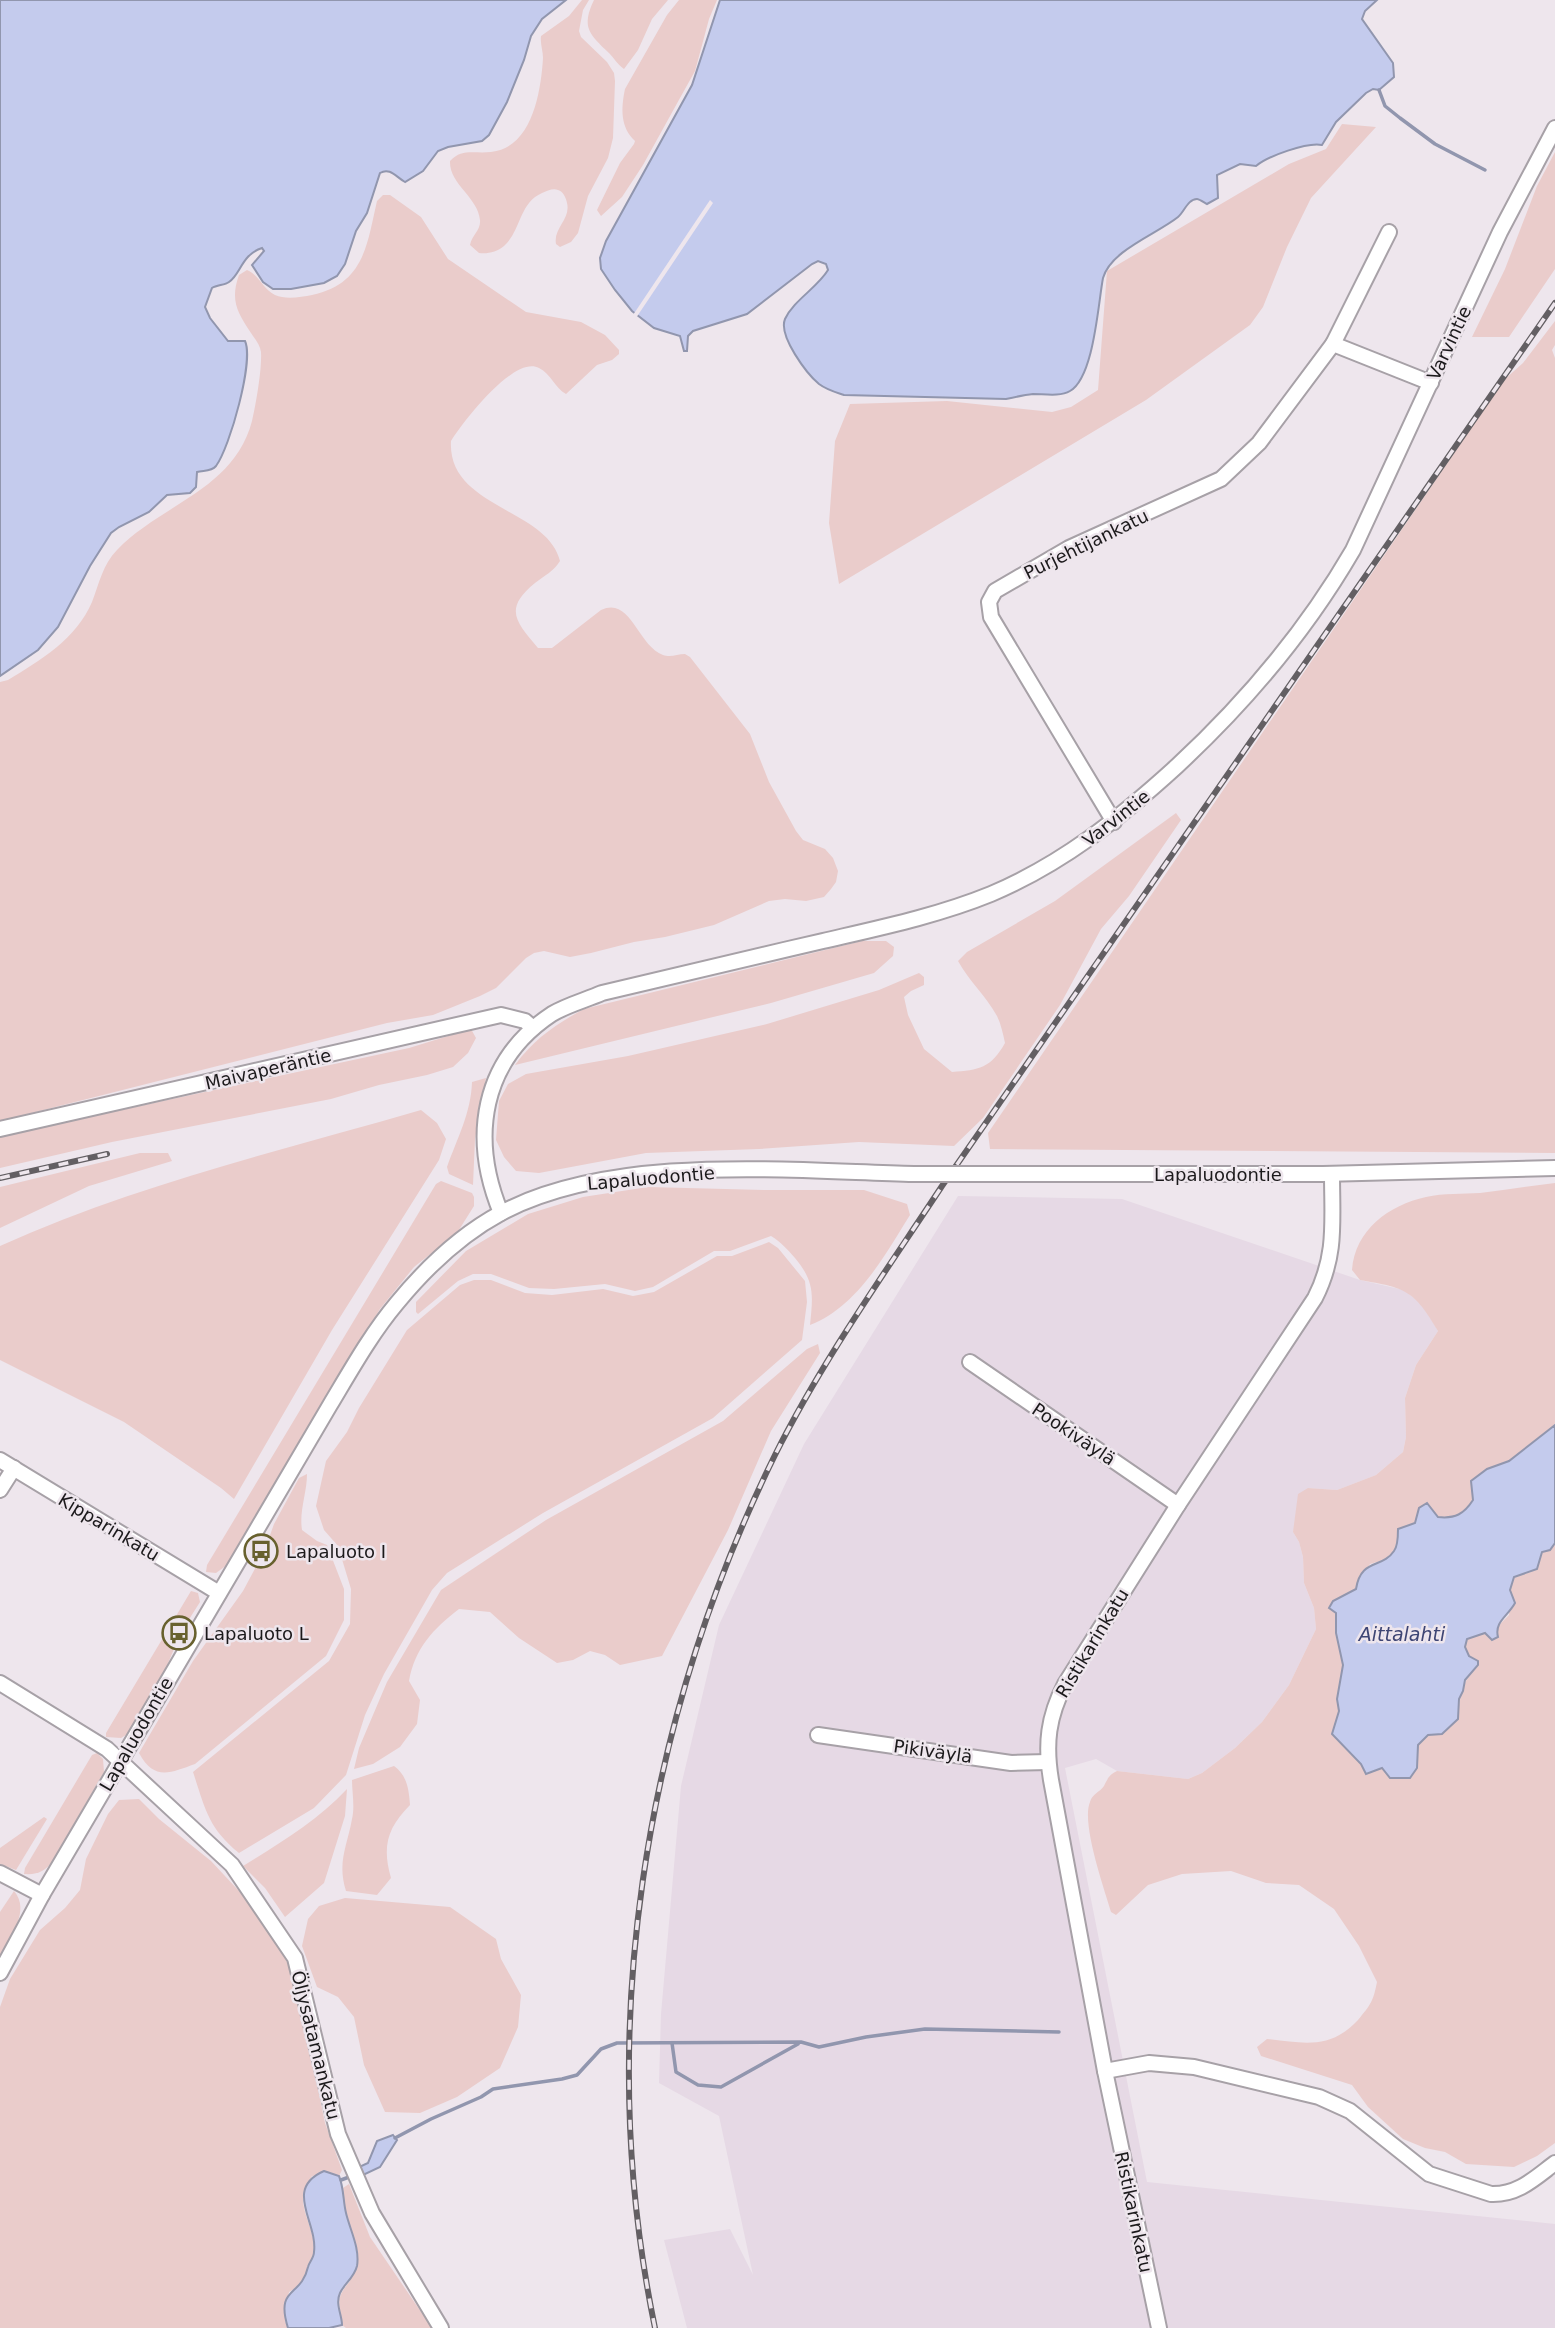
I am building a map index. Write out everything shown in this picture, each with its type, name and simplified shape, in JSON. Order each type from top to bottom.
[{"type":"street","name":"Varvintie","points":[[501,1213],[487,1173],[484,1141],[486,1112],[498,1074],[514,1048],[533,1028],[555,1012],[602,993],[902,923],[989,895],[1064,857],[1114,822],[1229,716],[1311,618],[1353,550],[1500,232],[1555,128]]},
{"type":"street","name":"Purjehtijankatu","points":[[1114,822],[990,617],[992,597],[1000,587],[1051,557],[1221,479],[1259,443],[1333,344],[1389,232]]},
{"type":"street","points":[[1333,344],[1430,383]]},
{"type":"street","name":"Maivaperäntie","points":[[0,1129],[501,1015],[525,1021],[533,1028]]},
{"type":"street","name":"Lapaluodontie","points":[[0,1973],[42,1895],[219,1593],[376,1332],[397,1303],[448,1252],[501,1213],[555,1191],[583,1183],[641,1175],[712,1171],[1332,1174],[1555,1168]]},
{"type":"street","name":"Ristikarinkatu","points":[[1159,2328],[1105,2071],[1048,1762],[1050,1718],[1065,1684],[1324,1281],[1332,1244],[1332,1174]]},
{"type":"street","name":"Pookiväylä","points":[[970,1363],[1178,1505]]},
{"type":"street","name":"Kipparinkatu","points":[[0,1460],[219,1593]]},
{"type":"street","points":[[0,1490],[14,1468]]},
{"type":"street","name":"Öljysatamankatu","points":[[0,1683],[97,1741],[232,1865],[295,1958],[338,2134],[372,2213],[441,2328]]},
{"type":"street","name":"Pikiväylä","points":[[818,1735],[1011,1763],[1048,1762]]},
{"type":"street","points":[[0,1873],[42,1895]]},
{"type":"street","points":[[1105,2071],[1150,2063],[1185,2066],[1319,2097],[1350,2112],[1430,2174],[1491,2193],[1501,2194],[1519,2189],[1555,2163]]},
{"type":"shaded area","points":[[582,0],[589,0],[583,10],[579,31],[581,37],[607,62],[614,73],[615,81],[613,138],[608,158],[588,196],[578,233],[571,242],[560,247],[556,244],[557,233],[568,209],[563,193],[552,190],[542,193],[529,203],[510,240],[504,246],[492,252],[479,253],[470,245],[480,224],[478,212],[454,177],[450,161],[459,154],[491,152],[505,148],[516,140],[532,116],[540,86],[543,58],[541,36],[569,16]]},
{"type":"shaded area","points":[[594,0],[668,0],[652,19],[638,50],[624,69],[589,29],[588,17]]},
{"type":"shaded area","points":[[679,0],[717,0],[695,71],[643,165],[622,197],[601,216],[597,210],[620,163],[635,141],[624,123],[625,89],[667,15]]},
{"type":"shaded area","points":[[1342,124],[1376,127],[1311,198],[1287,247],[1263,307],[1250,325],[1146,400],[839,584],[829,523],[835,441],[850,404],[947,401],[1052,412],[1071,407],[1098,390],[1107,271],[1289,164],[1326,149]]},
{"type":"shaded area","points":[[1555,152],[1555,269],[1509,337],[1472,337],[1505,269],[1537,186]]},
{"type":"shaded area","points":[[383,195],[390,195],[421,217],[448,259],[526,312],[581,322],[605,335],[619,350],[619,354],[612,360],[597,365],[566,394],[539,368],[529,367],[516,371],[490,392],[451,441],[454,463],[465,481],[480,494],[537,529],[551,543],[560,561],[519,600],[516,616],[524,631],[538,648],[552,648],[601,610],[611,608],[627,615],[654,650],[666,656],[685,654],[690,657],[750,734],[769,782],[796,831],[803,840],[825,849],[833,858],[838,871],[836,882],[824,897],[806,901],[769,901],[714,925],[665,937],[570,957],[544,951],[534,953],[496,988],[433,1015],[387,1023],[0,1121],[0,682],[33,665],[67,638],[85,615],[105,568],[117,550],[154,520],[213,480],[230,464],[243,444],[254,414],[261,352],[236,306],[235,292],[239,275],[247,270],[275,295],[284,297],[308,296],[329,290],[343,282],[360,260],[366,247],[377,201]]},
{"type":"shaded area","points":[[1555,321],[1555,345],[1552,350],[1555,358],[1555,1153],[990,1149],[988,1133],[1505,379],[1523,363]]},
{"type":"shaded area","points":[[1176,813],[1181,820],[1129,896],[1101,929],[1060,1005],[983,1118],[954,1146],[859,1142],[646,1153],[539,1173],[516,1171],[504,1157],[496,1140],[499,1101],[508,1084],[526,1074],[628,1056],[767,1024],[879,990],[919,973],[924,977],[924,985],[904,997],[908,1015],[924,1049],[952,1072],[970,1070],[989,1063],[1005,1043],[1003,1033],[993,1009],[958,961],[967,952],[1055,901]]},
{"type":"shaded area","points":[[862,941],[886,941],[894,947],[893,956],[874,973],[771,1003],[515,1065],[546,1033],[584,1009]]},
{"type":"shaded area","points":[[471,1029],[476,1038],[468,1053],[453,1067],[427,1075],[331,1099],[112,1142],[0,1168],[0,1136],[409,1048]]},
{"type":"shaded area","points":[[486,1078],[475,1139],[473,1185],[449,1174],[447,1167],[466,1115],[472,1082]]},
{"type":"shaded area","points":[[421,1110],[437,1123],[446,1139],[439,1160],[332,1330],[234,1499],[124,1422],[0,1360],[0,1246],[51,1224],[155,1187]]},
{"type":"shaded area","points":[[140,1153],[168,1153],[172,1161],[89,1186],[0,1228],[0,1187]]},
{"type":"shaded area","points":[[441,1181],[472,1193],[474,1206],[457,1233],[414,1267],[380,1309],[227,1565],[216,1573],[206,1572],[207,1565],[436,1184]]},
{"type":"shaded area","points":[[1555,1183],[1555,1425],[1509,1461],[1487,1469],[1466,1512],[1451,1518],[1438,1517],[1398,1529],[1392,1553],[1370,1564],[1356,1589],[1333,1601],[1343,1665],[1337,1699],[1339,1711],[1333,1734],[1366,1773],[1382,1768],[1417,1768],[1418,1746],[1428,1735],[1442,1734],[1458,1719],[1462,1690],[1478,1665],[1465,1647],[1467,1639],[1496,1628],[1509,1615],[1510,1590],[1514,1577],[1531,1572],[1542,1552],[1555,1543],[1555,2143],[1537,2156],[1514,2167],[1466,2164],[1445,2152],[1403,2139],[1368,2107],[1352,2085],[1261,2056],[1257,2047],[1267,2039],[1305,2043],[1337,2036],[1348,2030],[1371,2003],[1377,1982],[1359,1946],[1334,1909],[1299,1885],[1266,1883],[1231,1871],[1182,1874],[1148,1885],[1116,1915],[1111,1912],[1099,1872],[1088,1825],[1088,1812],[1092,1797],[1110,1775],[1117,1771],[1188,1779],[1202,1773],[1235,1748],[1262,1722],[1289,1685],[1316,1629],[1314,1608],[1304,1583],[1303,1557],[1293,1532],[1298,1494],[1308,1488],[1337,1490],[1376,1475],[1403,1452],[1406,1437],[1405,1398],[1416,1365],[1438,1331],[1422,1307],[1407,1293],[1360,1280],[1352,1270],[1360,1243],[1367,1231],[1399,1206],[1426,1197]]},
{"type":"shaded area","points":[[648,1187],[864,1190],[907,1204],[910,1215],[880,1263],[856,1293],[827,1317],[810,1325],[812,1297],[806,1274],[781,1243],[771,1236],[730,1251],[714,1251],[653,1287],[635,1291],[605,1284],[554,1289],[529,1288],[491,1274],[473,1274],[458,1281],[418,1314],[416,1312],[416,1302],[466,1251],[528,1214],[583,1197]]},
{"type":"shaded area","points":[[958,1196],[1122,1199],[1360,1280],[1404,1290],[1423,1305],[1438,1331],[1416,1365],[1405,1398],[1406,1437],[1403,1452],[1376,1475],[1337,1490],[1308,1488],[1293,1532],[1303,1557],[1304,1583],[1314,1608],[1316,1629],[1289,1685],[1262,1722],[1235,1748],[1202,1773],[1188,1779],[1117,1771],[1096,1759],[1065,1768],[1147,2182],[1555,2224],[1555,2328],[687,2328],[664,2240],[730,2229],[753,2275],[719,2116],[659,2083],[661,2014],[681,1786],[719,1625],[804,1444]]},
{"type":"shaded area","points":[[769,1242],[778,1248],[805,1281],[807,1302],[802,1340],[713,1418],[543,1513],[447,1573],[432,1590],[384,1674],[365,1715],[346,1775],[314,1808],[239,1853],[214,1826],[193,1772],[329,1661],[350,1624],[351,1589],[338,1546],[324,1530],[316,1506],[326,1461],[347,1432],[407,1330],[460,1285],[474,1280],[491,1280],[525,1293],[552,1295],[603,1289],[633,1296],[654,1292],[717,1256],[732,1256]]},
{"type":"shaded area","points":[[818,1344],[820,1353],[771,1431],[728,1530],[662,1656],[620,1665],[605,1655],[590,1651],[573,1660],[557,1663],[519,1638],[490,1612],[459,1609],[426,1640],[412,1669],[409,1681],[420,1700],[417,1724],[400,1747],[373,1764],[354,1769],[359,1748],[387,1682],[441,1590],[546,1520],[723,1421],[807,1349]]},
{"type":"shaded area","points":[[307,1474],[302,1530],[327,1545],[344,1589],[344,1620],[326,1656],[195,1764],[170,1772],[151,1768],[139,1753],[193,1661],[243,1591],[299,1478]]},
{"type":"shaded area","points":[[191,1591],[198,1593],[200,1602],[181,1632],[164,1673],[126,1735],[121,1738],[106,1737],[106,1733]]},
{"type":"shaded area","points":[[97,1753],[103,1759],[104,1772],[53,1860],[41,1871],[24,1874],[25,1868],[92,1755]]},
{"type":"shaded area","points":[[394,1766],[405,1778],[410,1805],[396,1822],[388,1839],[387,1857],[391,1878],[377,1895],[346,1891],[342,1871],[353,1814],[352,1780]]},
{"type":"shaded area","points":[[347,1789],[345,1816],[324,1883],[285,1917],[265,1888],[243,1866],[311,1821]]},
{"type":"shaded area","points":[[139,1799],[159,1819],[211,1861],[266,1920],[295,1978],[325,2123],[342,2170],[339,2176],[312,2176],[304,2191],[303,2203],[313,2238],[314,2254],[304,2279],[289,2292],[285,2321],[288,2328],[0,2328],[0,2007],[10,1979],[40,1930],[65,1908],[80,1890],[86,1859],[108,1814],[119,1800]]},
{"type":"shaded area","points":[[44,1817],[47,1819],[16,1870],[0,1864],[0,1848]]},
{"type":"shaded area","points":[[14,1891],[19,1899],[20,1915],[0,1956],[0,1912]]},
{"type":"shaded area","points":[[345,1898],[450,1907],[496,1939],[501,1959],[521,1995],[518,2027],[500,2068],[457,2097],[420,2113],[385,2112],[364,2065],[354,2017],[338,1997],[317,1987],[302,1946],[308,1919],[319,1906]]},
{"type":"shaded area","points":[[349,2184],[370,2237],[432,2328],[346,2328],[342,2325],[340,2298],[350,2281],[343,2188]]},
{"type":"water","points":[[0,0],[566,0],[542,19],[531,36],[507,102],[489,135],[482,141],[438,151],[423,171],[405,182],[390,172],[380,173],[367,213],[356,231],[345,264],[337,276],[324,283],[291,289],[273,289],[263,282],[252,265],[264,251],[262,248],[245,260],[233,279],[212,288],[205,307],[210,318],[228,341],[245,341],[247,351],[239,404],[222,456],[214,468],[197,472],[196,487],[190,493],[167,495],[149,512],[111,533],[58,627],[38,650],[0,676]]},
{"type":"water","points":[[720,0],[1377,0],[1365,11],[1362,19],[1393,63],[1394,77],[1379,90],[1373,89],[1366,93],[1336,122],[1322,145],[1288,151],[1256,166],[1240,164],[1217,175],[1218,198],[1207,204],[1197,199],[1191,201],[1178,217],[1115,259],[1103,278],[1094,339],[1085,371],[1070,391],[1006,399],[844,395],[831,391],[814,379],[795,354],[784,326],[789,312],[828,270],[826,264],[818,261],[812,264],[747,314],[693,331],[688,336],[687,351],[684,351],[680,336],[654,328],[632,311],[601,269],[600,258],[606,241],[692,85]]},
{"type":"water","name":"Aittalahti","points":[[1555,1425],[1555,1543],[1550,1550],[1542,1552],[1537,1569],[1514,1577],[1510,1590],[1515,1603],[1498,1627],[1498,1637],[1492,1640],[1485,1633],[1467,1639],[1465,1647],[1469,1656],[1478,1661],[1478,1665],[1465,1680],[1459,1699],[1458,1719],[1442,1734],[1428,1735],[1418,1745],[1417,1768],[1410,1778],[1390,1778],[1382,1768],[1366,1774],[1361,1764],[1332,1734],[1339,1711],[1337,1699],[1343,1665],[1336,1633],[1336,1613],[1329,1608],[1333,1601],[1356,1589],[1362,1573],[1367,1568],[1389,1557],[1398,1541],[1398,1529],[1415,1523],[1419,1508],[1427,1503],[1438,1517],[1458,1514],[1473,1500],[1471,1481],[1487,1469],[1509,1461]]},
{"type":"water","points":[[393,2135],[397,2140],[380,2167],[361,2176],[357,2168],[368,2163],[377,2141]]},
{"type":"water","points":[[324,2171],[339,2176],[341,2181],[346,2213],[356,2246],[357,2266],[339,2297],[342,2325],[329,2328],[288,2328],[285,2315],[287,2298],[305,2277],[314,2254],[314,2241],[305,2207],[306,2187],[312,2178]]},
{"type":"pier","points":[[710,200],[713,203],[636,318],[633,315]]},
{"type":"waterway","points":[[1379,90],[1385,106],[1400,118],[1435,144],[1485,170]]},
{"type":"waterway","points":[[395,2138],[493,2089],[577,2075],[601,2049],[617,2043],[801,2042],[819,2047],[925,2029],[1059,2032]]},
{"type":"waterway","points":[[672,2043],[676,2072],[698,2085],[721,2087],[798,2044]]},
{"type":"waterway","points":[[341,2180],[349,2177]]},
{"type":"railway","points":[[655,2328],[637,2217],[629,2105],[631,1993],[643,1882],[663,1771],[692,1663],[729,1557],[793,1420],[876,1285],[1555,303]]},
{"type":"railway","points":[[0,1178],[107,1154]]},
{"type":"place","name":"Lapaluoto I","points":[[261,1551]]},
{"type":"place","name":"Lapaluoto L","points":[[179,1633]]}]
